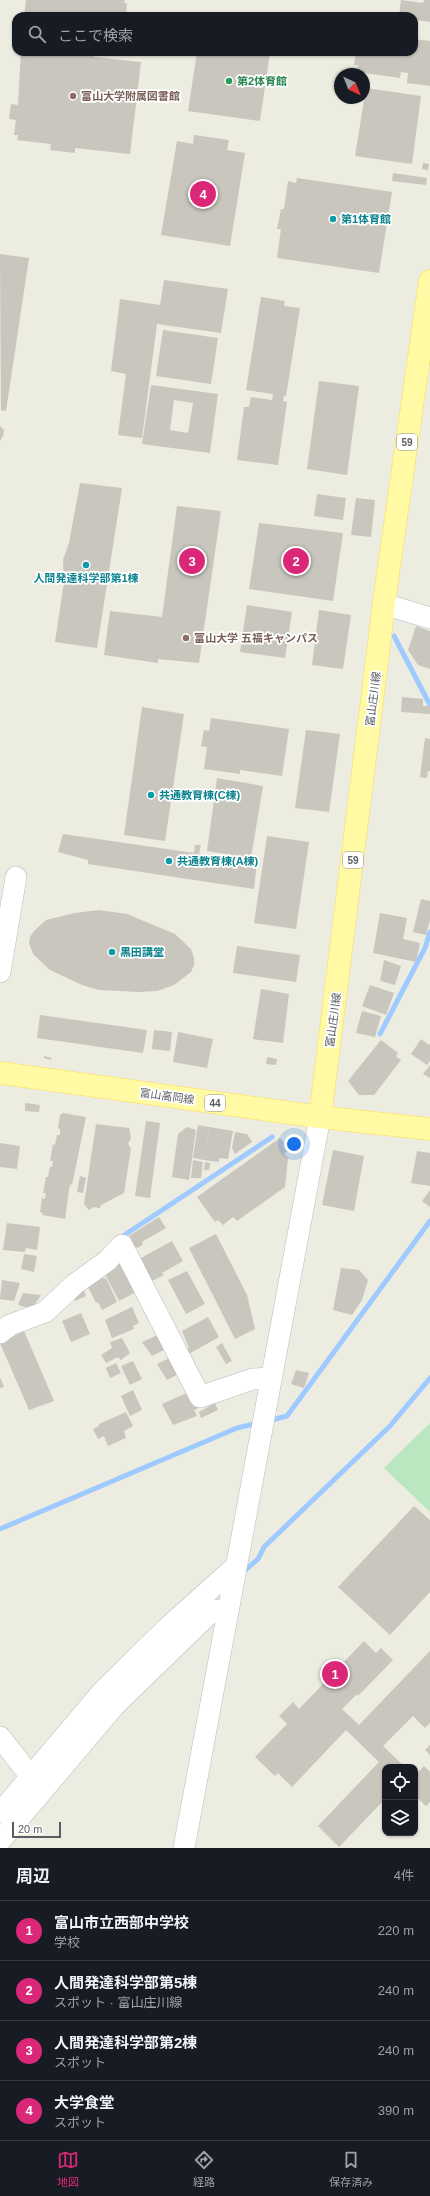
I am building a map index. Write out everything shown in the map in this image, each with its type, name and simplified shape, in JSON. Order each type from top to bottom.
[{"type":"main road","name":"富山庄川線","points":[[320,1117],[384,604],[430,281]]},
{"type":"main road","name":"富山高岡線","points":[[0,1073],[320,1117],[430,1129]]},
{"type":"street","points":[[384,604],[430,618]]},
{"type":"street","points":[[0,972],[16,877]]},
{"type":"street","points":[[184,1848],[270,1378],[320,1117]]},
{"type":"street","points":[[0,1333],[10,1325],[45,1312],[76,1284],[107,1261],[122,1245],[200,1398],[253,1379],[270,1378]]},
{"type":"street","points":[[0,1813],[102,1692],[173,1623],[235,1568]]},
{"type":"street","points":[[0,1841],[115,1706],[213,1610],[229,1603]]},
{"type":"street","points":[[0,1737],[31,1777]]},
{"type":"green space","points":[[430,1423],[430,1512],[384,1468]]},
{"type":"building","points":[[26,0],[125,0],[124,3],[127,3],[126,12],[24,12]]},
{"type":"building","points":[[401,0],[423,3],[424,0],[430,0],[430,22],[418,20],[418,12],[400,12]]},
{"type":"building","points":[[418,40],[430,41],[430,86],[407,83],[408,73],[401,72],[400,78],[370,74],[370,68],[358,68],[358,65],[354,65],[355,56],[418,56]]},
{"type":"building","points":[[21,56],[94,56],[141,62],[130,154],[75,148],[75,153],[50,150],[51,144],[17,140],[18,135],[14,135],[16,120],[9,119],[11,104],[18,105]]},
{"type":"building","name":"第2体育館","points":[[196,56],[269,56],[260,121],[188,111]]},
{"type":"building","points":[[370,89],[421,96],[412,164],[355,156],[363,104],[370,104]]},
{"type":"building","points":[[194,135],[229,140],[227,150],[245,153],[230,246],[161,235],[177,141],[193,144]]},
{"type":"building","points":[[423,163],[429,164],[428,170],[422,169]]},
{"type":"building","points":[[393,173],[427,178],[426,185],[392,181]]},
{"type":"building","name":"第1体育館","points":[[297,178],[392,192],[379,273],[277,258],[281,229],[277,229],[281,209],[284,209],[288,181],[296,183]]},
{"type":"building","points":[[0,254],[29,258],[6,411],[1,410],[1,414]]},
{"type":"building","points":[[164,280],[228,289],[221,333],[157,324],[142,438],[118,435],[126,374],[111,371],[120,299],[160,305]]},
{"type":"building","points":[[261,297],[285,301],[284,306],[300,308],[286,396],[284,396],[283,401],[287,402],[278,465],[237,460],[244,407],[249,407],[251,397],[272,400],[273,394],[246,390]]},
{"type":"building","points":[[163,330],[218,338],[211,384],[156,376]]},
{"type":"building","points":[[319,381],[359,386],[347,475],[307,469]]},
{"type":"building","points":[[151,385],[218,394],[210,453],[142,444]],"holes":[[[174,400],[193,403],[188,433],[170,430]]]},
{"type":"building","points":[[0,426],[4,430],[0,441]]},
{"type":"building","name":"人間発達科学部第1棟","points":[[80,483],[122,488],[97,648],[55,642],[64,582],[63,560],[69,543]]},
{"type":"building","points":[[317,494],[346,498],[343,520],[314,516]]},
{"type":"building","points":[[356,498],[375,500],[371,537],[351,535]]},
{"type":"building","points":[[177,506],[221,511],[199,663],[158,659],[158,663],[104,655],[110,611],[162,617]]},
{"type":"building","points":[[259,523],[343,533],[333,601],[249,589]]},
{"type":"building","points":[[247,605],[292,612],[285,658],[240,652]]},
{"type":"building","points":[[319,610],[351,615],[343,669],[312,665]]},
{"type":"building","points":[[416,626],[430,631],[430,669],[418,665],[408,650]]},
{"type":"building","points":[[402,697],[423,699],[423,706],[430,706],[430,714],[401,712]]},
{"type":"building","name":"共通教育棟(C棟)","points":[[142,707],[184,714],[165,841],[124,835]]},
{"type":"building","points":[[211,718],[289,729],[282,776],[240,770],[240,774],[204,769],[207,747],[201,746],[204,730],[209,731]]},
{"type":"building","points":[[306,730],[340,734],[329,812],[295,808]]},
{"type":"building","points":[[425,738],[430,739],[430,771],[428,771],[427,778],[420,777]]},
{"type":"building","points":[[217,778],[263,786],[251,858],[207,851]]},
{"type":"building","name":"共通教育棟(A棟)","points":[[63,834],[194,853],[195,845],[201,845],[199,854],[257,862],[254,889],[88,864],[88,860],[58,852]]},
{"type":"building","points":[[267,836],[309,842],[296,929],[254,923]]},
{"type":"building","points":[[421,899],[430,901],[430,920],[426,935],[413,932]]},
{"type":"building","name":"黒田講堂","points":[[99,910],[127,914],[175,934],[191,949],[194,958],[194,965],[191,972],[174,985],[157,991],[139,992],[99,990],[82,985],[50,970],[33,954],[29,943],[30,937],[46,920],[75,913]]},
{"type":"building","points":[[380,913],[407,918],[403,939],[420,943],[416,962],[373,953]]},
{"type":"building","points":[[237,946],[300,955],[296,982],[233,973]]},
{"type":"building","points":[[384,960],[401,966],[395,985],[380,981]]},
{"type":"building","points":[[370,985],[394,993],[386,1015],[362,1006]]},
{"type":"building","points":[[261,989],[289,994],[283,1043],[253,1039]]},
{"type":"building","points":[[362,1011],[381,1016],[375,1037],[356,1033]]},
{"type":"building","points":[[40,1015],[147,1030],[143,1053],[37,1038]]},
{"type":"building","points":[[154,1030],[172,1032],[170,1051],[152,1049]]},
{"type":"building","points":[[178,1032],[213,1039],[207,1068],[173,1062]]},
{"type":"building","points":[[421,1039],[429,1045],[430,1043],[430,1061],[427,1065],[411,1054]]},
{"type":"building","points":[[381,1040],[398,1053],[396,1056],[401,1060],[374,1095],[359,1095],[348,1081]]},
{"type":"building","points":[[44,1056],[52,1058],[51,1060],[44,1058]]},
{"type":"building","points":[[267,1057],[277,1059],[276,1065],[266,1064]]},
{"type":"building","points":[[430,1065],[430,1078],[423,1074]]},
{"type":"building","points":[[25,1103],[40,1105],[39,1112],[25,1111]]},
{"type":"building","points":[[63,1113],[86,1117],[72,1185],[70,1184],[65,1219],[42,1215],[43,1213],[40,1212],[42,1198],[45,1199],[46,1193],[43,1193],[46,1177],[48,1177],[50,1166],[52,1167],[53,1161],[50,1161],[53,1144],[55,1145],[57,1135],[60,1135],[60,1129],[58,1128],[60,1115]]},
{"type":"building","points":[[146,1121],[160,1123],[150,1198],[135,1196]]},
{"type":"building","points":[[96,1124],[129,1128],[131,1138],[128,1144],[131,1148],[124,1193],[101,1205],[100,1208],[94,1207],[89,1210],[84,1204]]},
{"type":"building","points":[[198,1125],[209,1127],[204,1160],[193,1158]]},
{"type":"building","points":[[187,1127],[196,1130],[189,1180],[172,1177],[178,1134]]},
{"type":"building","points":[[209,1127],[233,1131],[228,1159],[219,1158],[219,1162],[204,1160]]},
{"type":"building","points":[[235,1132],[247,1134],[252,1142],[235,1154],[232,1148]]},
{"type":"building","points":[[280,1138],[290,1149],[284,1154],[288,1158],[285,1187],[237,1221],[233,1217],[223,1225],[218,1220],[215,1222],[197,1197]]},
{"type":"building","points":[[0,1143],[20,1146],[17,1169],[0,1167]]},
{"type":"building","points":[[333,1150],[364,1156],[354,1211],[322,1205]]},
{"type":"building","points":[[417,1151],[430,1153],[430,1186],[411,1183]]},
{"type":"building","points":[[193,1160],[203,1162],[201,1178],[191,1178]]},
{"type":"building","points":[[205,1162],[210,1163],[209,1170],[204,1170]]},
{"type":"building","points":[[80,1176],[86,1178],[83,1193],[77,1192]]},
{"type":"building","points":[[430,1190],[430,1207],[422,1201]]},
{"type":"building","points":[[159,1217],[166,1228],[142,1242],[143,1244],[138,1248],[134,1246],[129,1236]]},
{"type":"building","points":[[7,1223],[40,1227],[37,1250],[26,1248],[25,1252],[3,1250]]},
{"type":"building","points":[[216,1234],[247,1295],[255,1329],[235,1339],[189,1248]]},
{"type":"building","points":[[172,1241],[183,1261],[162,1273],[164,1275],[152,1281],[141,1258]]},
{"type":"building","points":[[24,1254],[37,1256],[34,1272],[21,1269]]},
{"type":"building","points":[[122,1260],[138,1291],[119,1301],[105,1274],[114,1269],[112,1265]]},
{"type":"building","points":[[341,1268],[359,1270],[368,1280],[362,1300],[352,1315],[333,1310]]},
{"type":"building","points":[[187,1271],[205,1304],[186,1314],[168,1280]]},
{"type":"building","points":[[103,1277],[104,1279],[106,1278],[117,1302],[102,1310],[98,1302],[96,1303],[86,1283]]},
{"type":"building","points":[[2,1280],[20,1283],[14,1301],[0,1299]]},
{"type":"building","points":[[81,1284],[86,1296],[75,1301],[71,1294]]},
{"type":"building","points":[[23,1293],[41,1295],[32,1309],[18,1305]]},
{"type":"building","points":[[132,1307],[139,1323],[133,1326],[134,1329],[112,1338],[105,1320]]},
{"type":"building","points":[[81,1313],[90,1334],[71,1342],[62,1321]]},
{"type":"building","points":[[208,1317],[219,1337],[185,1356],[183,1351],[189,1348],[182,1331]]},
{"type":"building","points":[[24,1331],[54,1401],[29,1410],[0,1343]]},
{"type":"building","points":[[162,1333],[168,1348],[152,1356],[142,1342]]},
{"type":"building","points":[[122,1338],[130,1353],[121,1360],[118,1357],[106,1363],[101,1355],[112,1348],[110,1342]]},
{"type":"building","points":[[222,1343],[232,1361],[226,1364],[216,1347]]},
{"type":"building","points":[[174,1356],[186,1370],[167,1380],[157,1364]]},
{"type":"building","points":[[133,1361],[142,1379],[130,1385],[121,1366]]},
{"type":"building","points":[[116,1363],[121,1373],[110,1378],[106,1368]]},
{"type":"building","points":[[296,1370],[309,1373],[304,1388],[291,1384]]},
{"type":"building","points":[[0,1377],[4,1387],[0,1388]]},
{"type":"building","points":[[195,1389],[205,1405],[194,1410],[197,1416],[173,1425],[162,1404]]},
{"type":"building","points":[[133,1390],[142,1410],[130,1416],[121,1396]]},
{"type":"building","points":[[215,1403],[218,1410],[201,1418],[199,1412]]},
{"type":"building","points":[[126,1412],[133,1426],[124,1431],[126,1438],[108,1446],[104,1436],[98,1439],[93,1429],[99,1426],[99,1424]]},
{"type":"building","points":[[414,1506],[430,1520],[430,1592],[390,1635],[338,1587]]},
{"type":"building","points":[[364,1641],[376,1653],[381,1648],[393,1660],[358,1696],[357,1694],[342,1709],[359,1725],[430,1651],[430,1723],[425,1728],[413,1716],[383,1746],[402,1764],[382,1764],[382,1802],[339,1847],[318,1826],[379,1762],[346,1730],[292,1787],[278,1773],[275,1776],[255,1757],[287,1724],[279,1716],[293,1702],[299,1709]]},
{"type":"building","points":[[430,1745],[430,1755],[425,1750]]},
{"type":"building","points":[[424,1766],[430,1772],[430,1802],[426,1806],[418,1799],[418,1773]]},
{"type":"waterway","points":[[394,636],[430,705]]},
{"type":"waterway","points":[[380,1034],[425,948],[430,932]]},
{"type":"waterway","points":[[120,1238],[272,1137]]},
{"type":"waterway","points":[[268,1421],[287,1416],[430,1221]]},
{"type":"waterway","points":[[242,1573],[258,1559],[264,1547],[390,1426],[430,1378]]},
{"type":"waterway","points":[[0,1529],[237,1428],[258,1423]]},
{"type":"place","name":"第2体育館","points":[[229,81]]},
{"type":"place","name":"富山大学附属図書館","points":[[73,96]]},
{"type":"place","name":"大学食堂","points":[[203,194]]},
{"type":"place","name":"第1体育館","points":[[333,219]]},
{"type":"place","name":"人間発達科学部第2棟","points":[[192,561]]},
{"type":"place","name":"人間発達科学部第5棟","points":[[296,561]]},
{"type":"place","name":"人間発達科学部第1棟","points":[[86,565]]},
{"type":"place","name":"富山大学 五福キャンパス","points":[[186,638]]},
{"type":"place","name":"共通教育棟(C棟)","points":[[151,795]]},
{"type":"place","name":"共通教育棟(A棟)","points":[[169,861]]},
{"type":"place","name":"黒田講堂","points":[[112,952]]},
{"type":"place","name":"富山市立西部中学校","points":[[335,1674]]}]
